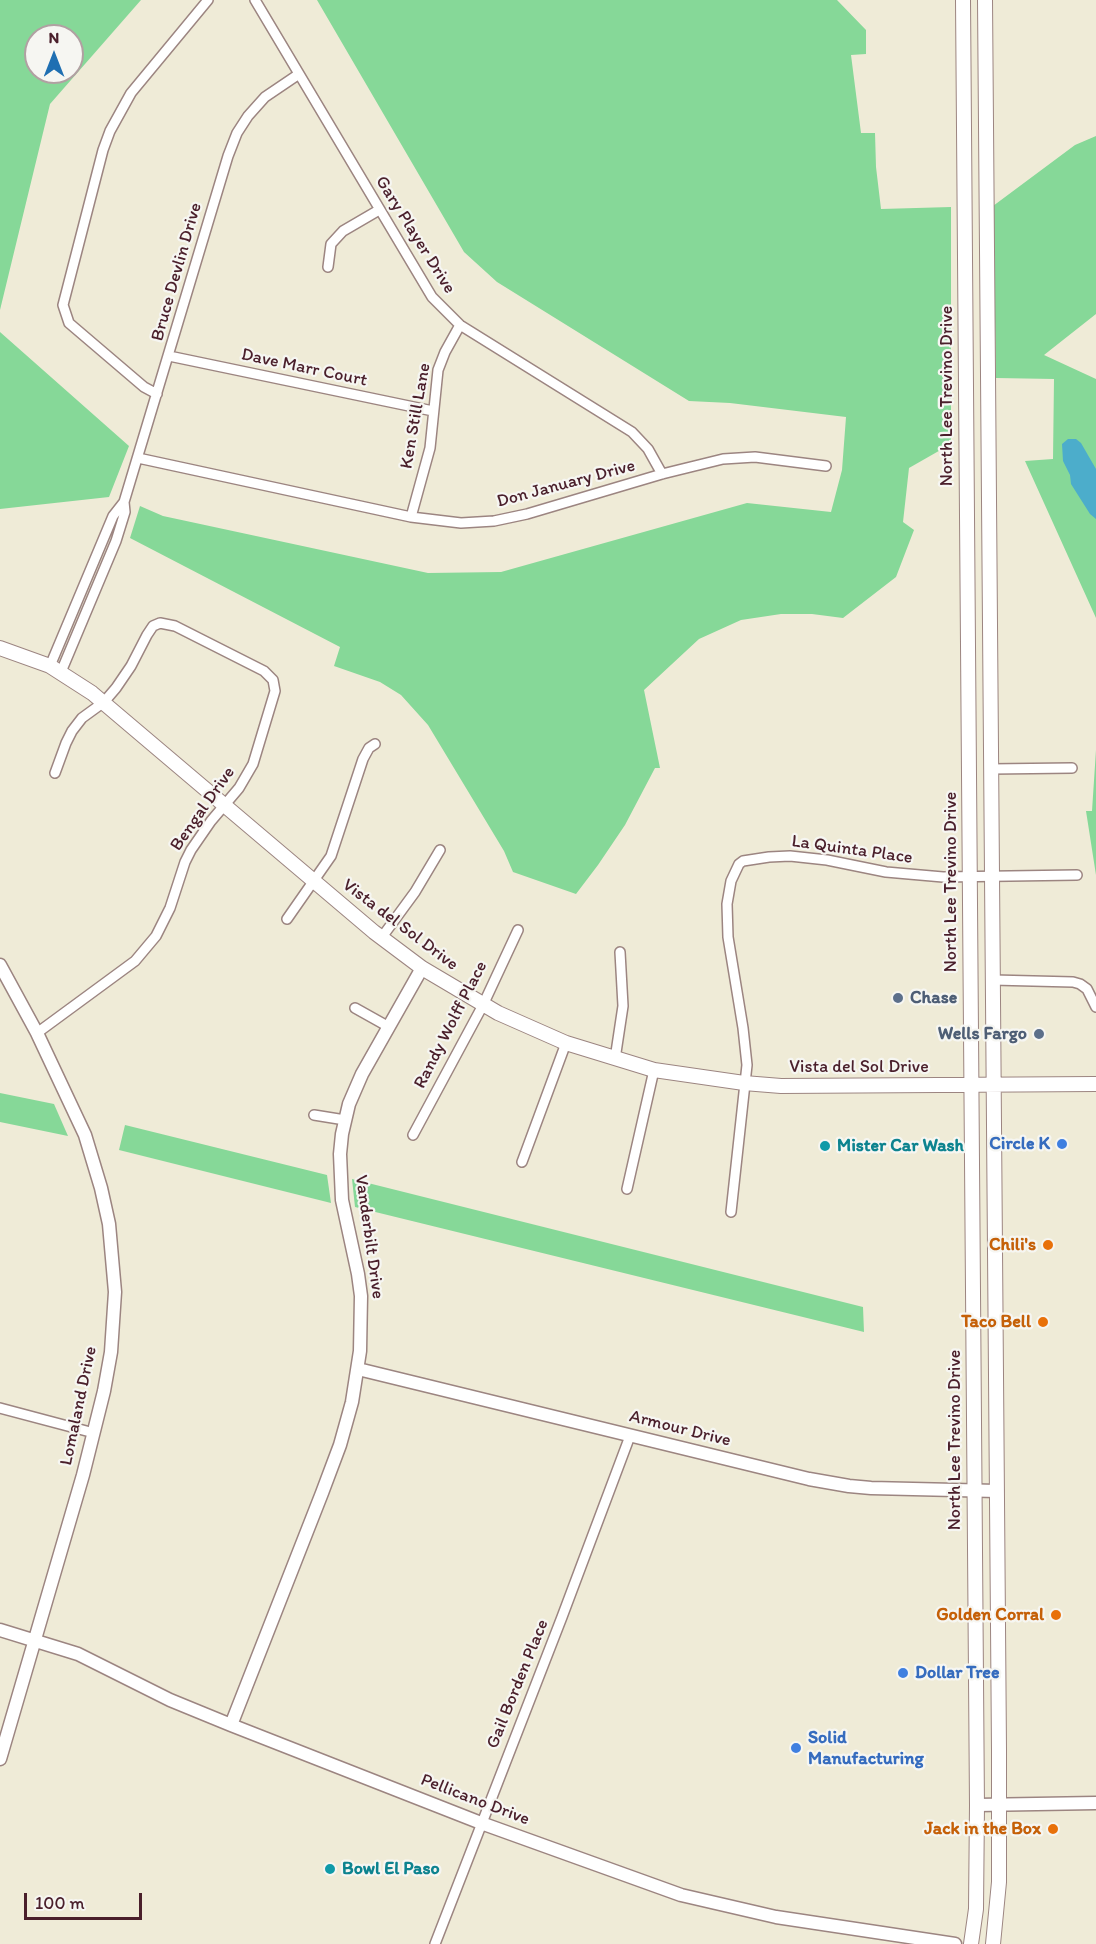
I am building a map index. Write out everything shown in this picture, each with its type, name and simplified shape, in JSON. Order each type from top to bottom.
[{"type":"main road","name":"North Lee Trevino Drive","points":[[963,0],[977,1804],[976,1909],[971,1944]]},
{"type":"main road","points":[[985,0],[999,1654],[999,1882],[993,1944]]},
{"type":"main road","name":"Vista del Sol Drive","points":[[0,648],[55,669],[104,702],[313,880],[422,968],[483,1005],[566,1043],[654,1070],[781,1086],[1096,1084]]},
{"type":"main road","points":[[972,1307],[995,1307]]},
{"type":"main road","points":[[975,1654],[999,1654]]},
{"type":"street","points":[[157,394],[144,387],[69,323],[63,305],[103,150],[110,131],[141,80],[208,0]]},
{"type":"street","name":"Gary Player Drive","points":[[255,0],[432,297],[460,325],[632,432],[648,449],[662,474]]},
{"type":"street","name":"Bruce Devlin Drive","points":[[55,669],[113,516],[124,502],[228,156],[237,133],[265,97],[299,74]]},
{"type":"street","points":[[328,267],[331,244],[343,231],[379,210]]},
{"type":"street","name":"Ken Still Lane","points":[[411,517],[430,448],[438,370],[460,325]]},
{"type":"street","name":"Dave Marr Court","points":[[169,357],[433,411]]},
{"type":"street","name":"Don January Drive","points":[[138,458],[411,517],[461,523],[494,521],[527,514],[713,461],[742,457],[826,466]]},
{"type":"street","name":"Bengal Drive","points":[[37,1033],[144,953],[165,921],[191,850],[249,772],[259,747],[275,691],[273,680],[269,675],[175,626],[160,623],[153,626],[147,635],[123,679],[104,702],[82,718],[72,731],[55,773]]},
{"type":"street","points":[[287,919],[331,856],[363,759],[369,748],[375,744]]},
{"type":"street","points":[[991,769],[1072,768]]},
{"type":"street","points":[[382,937],[415,892],[440,850]]},
{"type":"street","name":"La Quinta Place","points":[[744,1083],[747,1065],[746,1047],[729,949],[727,915],[733,873],[743,861],[790,856],[827,860],[908,875],[969,877],[1077,875]]},
{"type":"street","name":"Randy Wolff Place","points":[[413,1135],[483,1005],[518,930]]},
{"type":"street","points":[[615,1059],[623,1006],[620,952]]},
{"type":"street","name":"Lomaland Drive","points":[[0,965],[37,1033],[85,1135],[109,1224],[114,1266],[114,1316],[108,1370],[94,1433],[0,1759]]},
{"type":"street","name":"Vanderbilt Drive","points":[[231,1725],[337,1452],[352,1402],[358,1369],[361,1296],[342,1200],[340,1154],[345,1120],[362,1074],[422,968]]},
{"type":"street","points":[[993,981],[1073,982],[1086,989],[1096,1007]]},
{"type":"street","points":[[355,1008],[388,1027]]},
{"type":"street","points":[[522,1162],[566,1043]]},
{"type":"street","points":[[627,1189],[654,1070]]},
{"type":"street","points":[[731,1212],[744,1083]]},
{"type":"street","points":[[314,1115],[345,1120]]},
{"type":"street","name":"Armour Drive","points":[[358,1369],[803,1478],[849,1486],[997,1491]]},
{"type":"street","points":[[0,1408],[94,1433]]},
{"type":"street","name":"Gail Borden Place","points":[[435,1944],[630,1436]]},
{"type":"street","name":"Pellicano Drive","points":[[0,1630],[96,1661],[141,1686],[231,1725],[481,1823],[651,1885],[711,1903],[776,1917],[954,1944]]},
{"type":"street","points":[[977,1804],[1096,1803]]},
{"type":"green space","points":[[0,0],[141,0],[84,65],[84,24],[24,24],[24,84],[68,84],[50,104],[0,310]]},
{"type":"green space","points":[[317,0],[837,0],[866,30],[866,54],[851,55],[861,133],[875,133],[881,209],[951,207],[951,444],[909,468],[903,522],[914,530],[896,577],[843,618],[812,614],[781,614],[741,620],[699,639],[644,690],[660,768],[655,768],[625,825],[576,894],[513,872],[504,851],[428,725],[401,695],[380,682],[334,666],[340,647],[130,538],[140,506],[163,516],[428,573],[501,572],[747,503],[831,512],[842,470],[846,417],[730,403],[689,401],[497,282],[464,252]]},
{"type":"green space","points":[[1096,136],[1096,314],[1044,355],[1096,379],[1096,618],[1025,461],[1053,459],[1054,379],[996,378],[993,206],[1075,145]]},
{"type":"green space","points":[[0,332],[129,446],[109,497],[0,509]]},
{"type":"green space","points":[[1096,750],[1096,875],[1086,811],[1092,811]]},
{"type":"green space","points":[[0,1093],[54,1104],[68,1136],[0,1122]]},
{"type":"green space","points":[[125,1125],[327,1175],[331,1203],[119,1150]]},
{"type":"green space","points":[[352,1179],[863,1307],[864,1332],[355,1207]]},
{"type":"water","points":[[1068,439],[1076,439],[1081,443],[1096,469],[1096,519],[1090,514],[1071,484],[1070,475],[1063,461],[1062,444]]},
{"type":"place","name":"Chase","points":[[898,998]]},
{"type":"place","name":"Wells Fargo","points":[[1039,1034]]},
{"type":"place","name":"Circle K","points":[[1062,1144]]},
{"type":"place","name":"Mister Car Wash","points":[[825,1146]]},
{"type":"place","name":"Chili's","points":[[1048,1245]]},
{"type":"place","name":"Taco Bell","points":[[1043,1322]]},
{"type":"place","name":"Golden Corral","points":[[1056,1615]]},
{"type":"place","name":"Dollar Tree","points":[[903,1673]]},
{"type":"place","name":"Solid Manufacturing","points":[[796,1748]]},
{"type":"place","name":"Jack in the Box","points":[[1053,1829]]},
{"type":"place","name":"Bowl El Paso","points":[[330,1869]]}]
